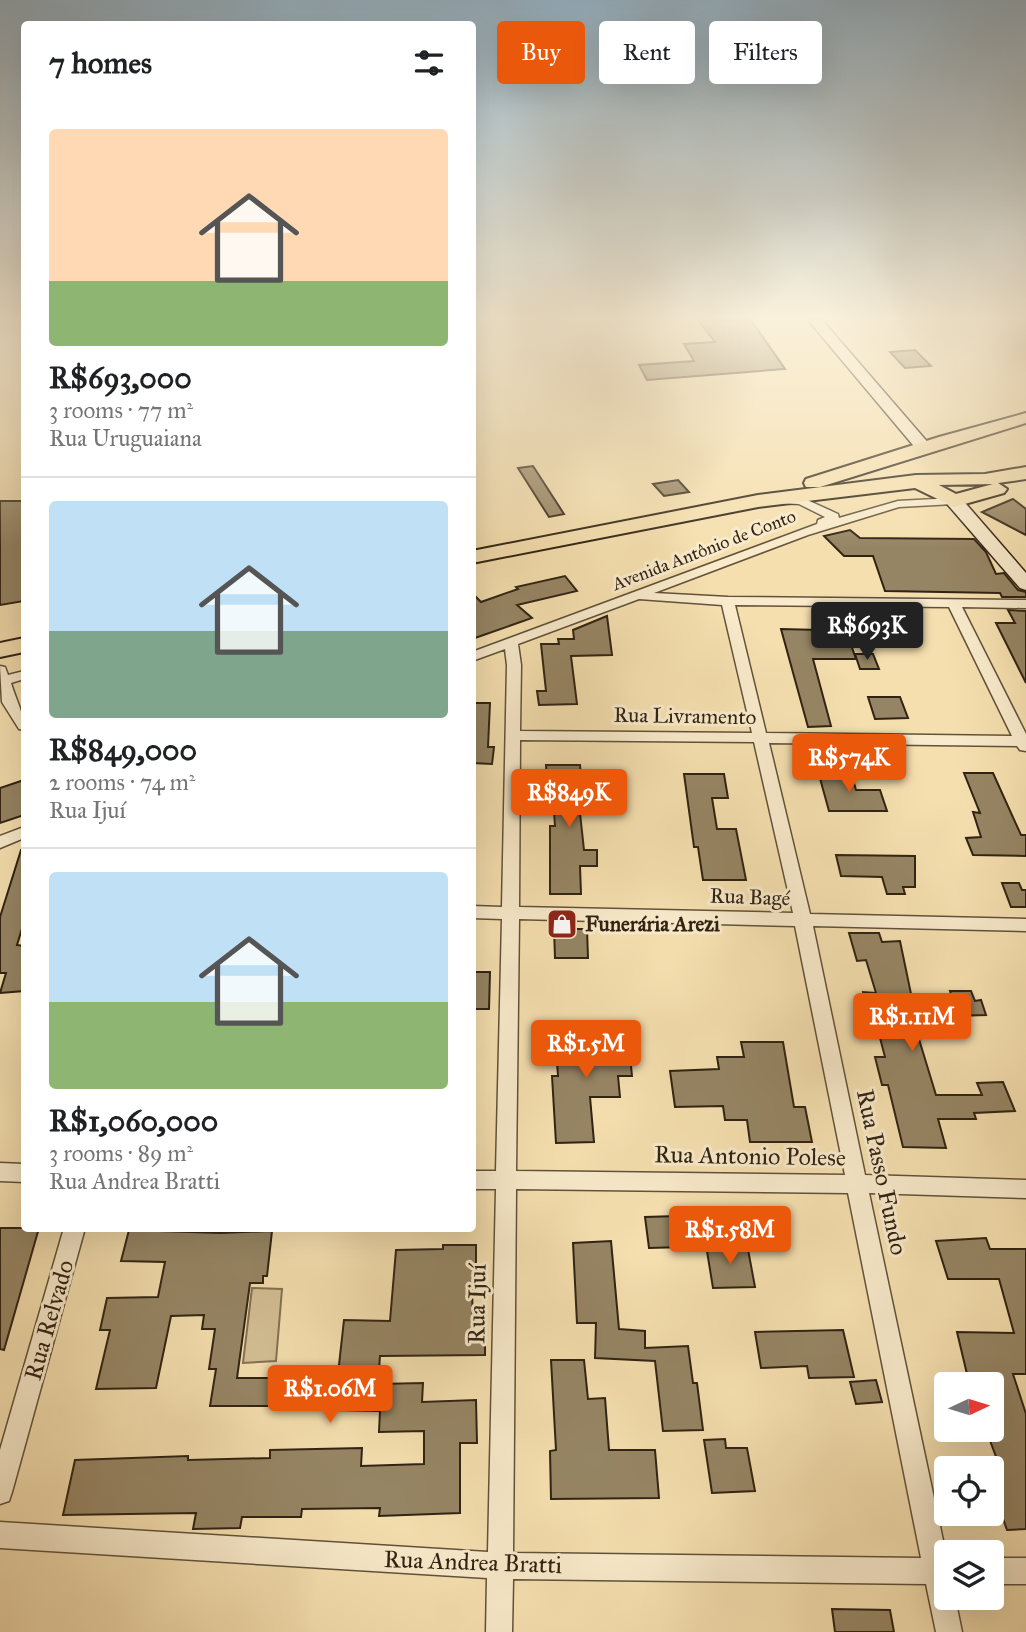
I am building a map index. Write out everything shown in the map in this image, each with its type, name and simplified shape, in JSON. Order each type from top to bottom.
[{"type":"main road","points":[[1026,405],[888,464],[887,468],[954,501],[1026,483]]},
{"type":"main road","points":[[960,434],[1026,418]]},
{"type":"main road","points":[[758,501],[924,448]]},
{"type":"main road","points":[[476,556],[758,501],[918,481],[985,480],[1026,473]]},
{"type":"main road","points":[[0,650],[21,646]]},
{"type":"street","points":[[880,396],[924,448]]},
{"type":"street","points":[[758,501],[801,501],[835,517]]},
{"type":"street","points":[[954,501],[1026,584]]},
{"type":"street","name":"Avenida Antônio de Conto","points":[[476,655],[804,532],[898,504],[954,501]]},
{"type":"street","points":[[804,532],[850,510],[898,504]]},
{"type":"street","points":[[637,596],[728,601],[1026,604]]},
{"type":"street","name":"Rua Passo Fundo","points":[[728,601],[803,921],[935,1540]]},
{"type":"street","points":[[954,604],[1025,744]]},
{"type":"street","name":"Rua Ijuí","points":[[499,1632],[512,735],[511,641]]},
{"type":"street","points":[[21,675],[2,676],[9,702],[21,721]]},
{"type":"street","name":"Rua Livramento","points":[[512,735],[1025,744]]},
{"type":"street","points":[[0,842],[21,833]]},
{"type":"street","name":"Rua Bagé","points":[[476,912],[1026,925]]},
{"type":"street","points":[[0,1172],[21,1173]]},
{"type":"street","name":"Rua Antonio Polese","points":[[476,1180],[859,1184],[1026,1189]]},
{"type":"street","name":"Rua Relvado","points":[[0,1492],[74,1232]]},
{"type":"street","name":"Rua Andrea Bratti","points":[[0,1535],[499,1566],[934,1571]]},
{"type":"street","points":[[1004,1571],[1026,1571]]},
{"type":"street","name":"Rua Passo Fundo","points":[[946,1610],[949,1632]]},
{"type":"shaded area","points":[[252,1288],[282,1289],[276,1361],[243,1363]]},
{"type":"building","points":[[533,466],[564,514],[549,517],[518,468]]},
{"type":"building","points":[[678,480],[689,492],[664,496],[653,484]]},
{"type":"building","points":[[1013,499],[1026,509],[1026,535],[982,512]]},
{"type":"building","points":[[0,501],[21,501],[21,602],[0,605]]},
{"type":"building","points":[[850,530],[860,538],[974,539],[986,552],[996,574],[1004,573],[1018,590],[1026,592],[1026,597],[1002,597],[1000,593],[885,591],[873,556],[844,556],[824,536]]},
{"type":"building","points":[[565,576],[577,591],[517,605],[532,618],[476,638],[476,597],[481,602],[518,589],[516,587]]},
{"type":"building","points":[[1008,610],[1026,611],[1026,683],[996,623],[1015,623]]},
{"type":"building","points":[[607,616],[612,655],[571,656],[577,704],[539,705],[537,691],[546,691],[541,644],[559,644],[558,639],[574,639],[573,630]]},
{"type":"building","points":[[781,629],[819,630],[819,633],[834,633],[837,642],[850,642],[856,659],[813,659],[831,726],[808,727]]},
{"type":"building","points":[[855,654],[873,654],[879,669],[860,669]]},
{"type":"building","points":[[868,697],[900,697],[908,718],[875,719]]},
{"type":"building","points":[[476,703],[490,703],[488,747],[494,747],[492,764],[476,763]]},
{"type":"building","points":[[546,765],[580,765],[582,786],[597,786],[598,804],[579,804],[584,850],[597,850],[597,866],[580,866],[581,894],[550,894],[550,826],[555,826],[552,783],[547,783]]},
{"type":"building","points":[[818,771],[851,772],[856,790],[880,790],[887,811],[829,811]]},
{"type":"building","points":[[964,773],[993,773],[1021,835],[1026,835],[1026,856],[973,855],[966,838],[981,837],[973,812],[980,813]]},
{"type":"building","points":[[684,774],[724,774],[728,798],[712,798],[717,829],[736,829],[746,880],[703,880],[698,847],[694,847]]},
{"type":"building","points":[[21,781],[21,816],[0,823],[0,788]]},
{"type":"building","points":[[21,850],[21,932],[17,945],[21,946],[21,991],[0,993],[6,973],[0,973],[0,917]]},
{"type":"building","points":[[836,855],[915,856],[915,887],[903,887],[905,894],[887,894],[882,877],[841,876]]},
{"type":"building","points":[[1002,883],[1019,883],[1022,890],[1026,890],[1026,907],[1011,907]]},
{"type":"building","points":[[554,929],[587,929],[588,958],[555,958]]},
{"type":"building","points":[[849,933],[879,933],[882,942],[900,941],[915,1013],[911,1013],[936,1095],[982,1095],[977,1083],[1003,1082],[1015,1111],[974,1113],[976,1119],[938,1119],[946,1148],[903,1147],[888,1085],[882,1085],[875,1057],[885,1057],[873,1011],[866,1010],[863,992],[876,993],[866,960],[857,961]]},
{"type":"building","points":[[476,972],[490,972],[489,1009],[476,1009]]},
{"type":"building","points":[[950,991],[971,991],[975,1001],[981,1000],[986,1015],[952,1016],[947,1001],[953,1000]]},
{"type":"building","points":[[628,1034],[632,1076],[618,1076],[620,1097],[590,1097],[594,1142],[556,1143],[552,1076],[558,1076],[555,1035]]},
{"type":"building","points":[[741,1042],[783,1042],[794,1107],[805,1107],[812,1142],[750,1142],[747,1120],[725,1120],[723,1106],[675,1107],[670,1071],[719,1069],[717,1057],[744,1057]]},
{"type":"building","points":[[677,1216],[683,1247],[649,1248],[645,1217]]},
{"type":"building","points":[[0,1228],[21,1228],[21,1232],[38,1232],[4,1350],[0,1349]]},
{"type":"building","points":[[128,1232],[272,1232],[267,1276],[263,1276],[263,1283],[250,1283],[237,1378],[290,1378],[287,1406],[210,1406],[216,1369],[209,1369],[215,1329],[202,1329],[204,1315],[171,1316],[156,1388],[96,1389],[110,1330],[100,1330],[107,1298],[158,1297],[165,1262],[121,1261]]},
{"type":"building","points":[[986,1238],[990,1249],[1026,1249],[1026,1374],[1013,1374],[1026,1414],[1026,1529],[1007,1530],[1004,1522],[1004,1456],[996,1456],[990,1442],[1004,1442],[1004,1372],[967,1372],[957,1332],[1014,1333],[999,1279],[948,1279],[936,1241]]},
{"type":"building","points":[[611,1241],[619,1329],[645,1331],[645,1348],[688,1346],[693,1383],[697,1383],[703,1430],[663,1431],[655,1361],[595,1358],[596,1323],[577,1323],[573,1243]]},
{"type":"building","points":[[747,1244],[755,1287],[713,1288],[706,1245]]},
{"type":"building","points":[[443,1245],[476,1245],[476,1284],[472,1284],[473,1332],[485,1332],[485,1355],[380,1356],[378,1384],[423,1383],[422,1402],[476,1400],[477,1443],[460,1443],[460,1513],[379,1516],[380,1508],[302,1509],[301,1517],[242,1517],[240,1528],[193,1529],[196,1513],[63,1515],[75,1460],[188,1456],[188,1460],[270,1458],[270,1450],[362,1448],[361,1466],[424,1464],[424,1431],[379,1432],[380,1411],[334,1410],[344,1320],[390,1321],[396,1250],[443,1249]]},
{"type":"building","points":[[843,1330],[854,1377],[809,1378],[807,1366],[761,1368],[755,1332]]},
{"type":"building","points":[[551,1360],[584,1360],[588,1399],[605,1398],[609,1450],[655,1450],[659,1498],[551,1499],[550,1451],[556,1450]]},
{"type":"building","points":[[876,1380],[882,1402],[856,1404],[850,1382]]},
{"type":"building","points":[[725,1439],[726,1448],[747,1448],[755,1491],[712,1493],[704,1440]]},
{"type":"building","points":[[832,1609],[890,1610],[894,1632],[835,1632]]},
{"type":"place","name":"Funerária Arezi","points":[[562,924]]}]
